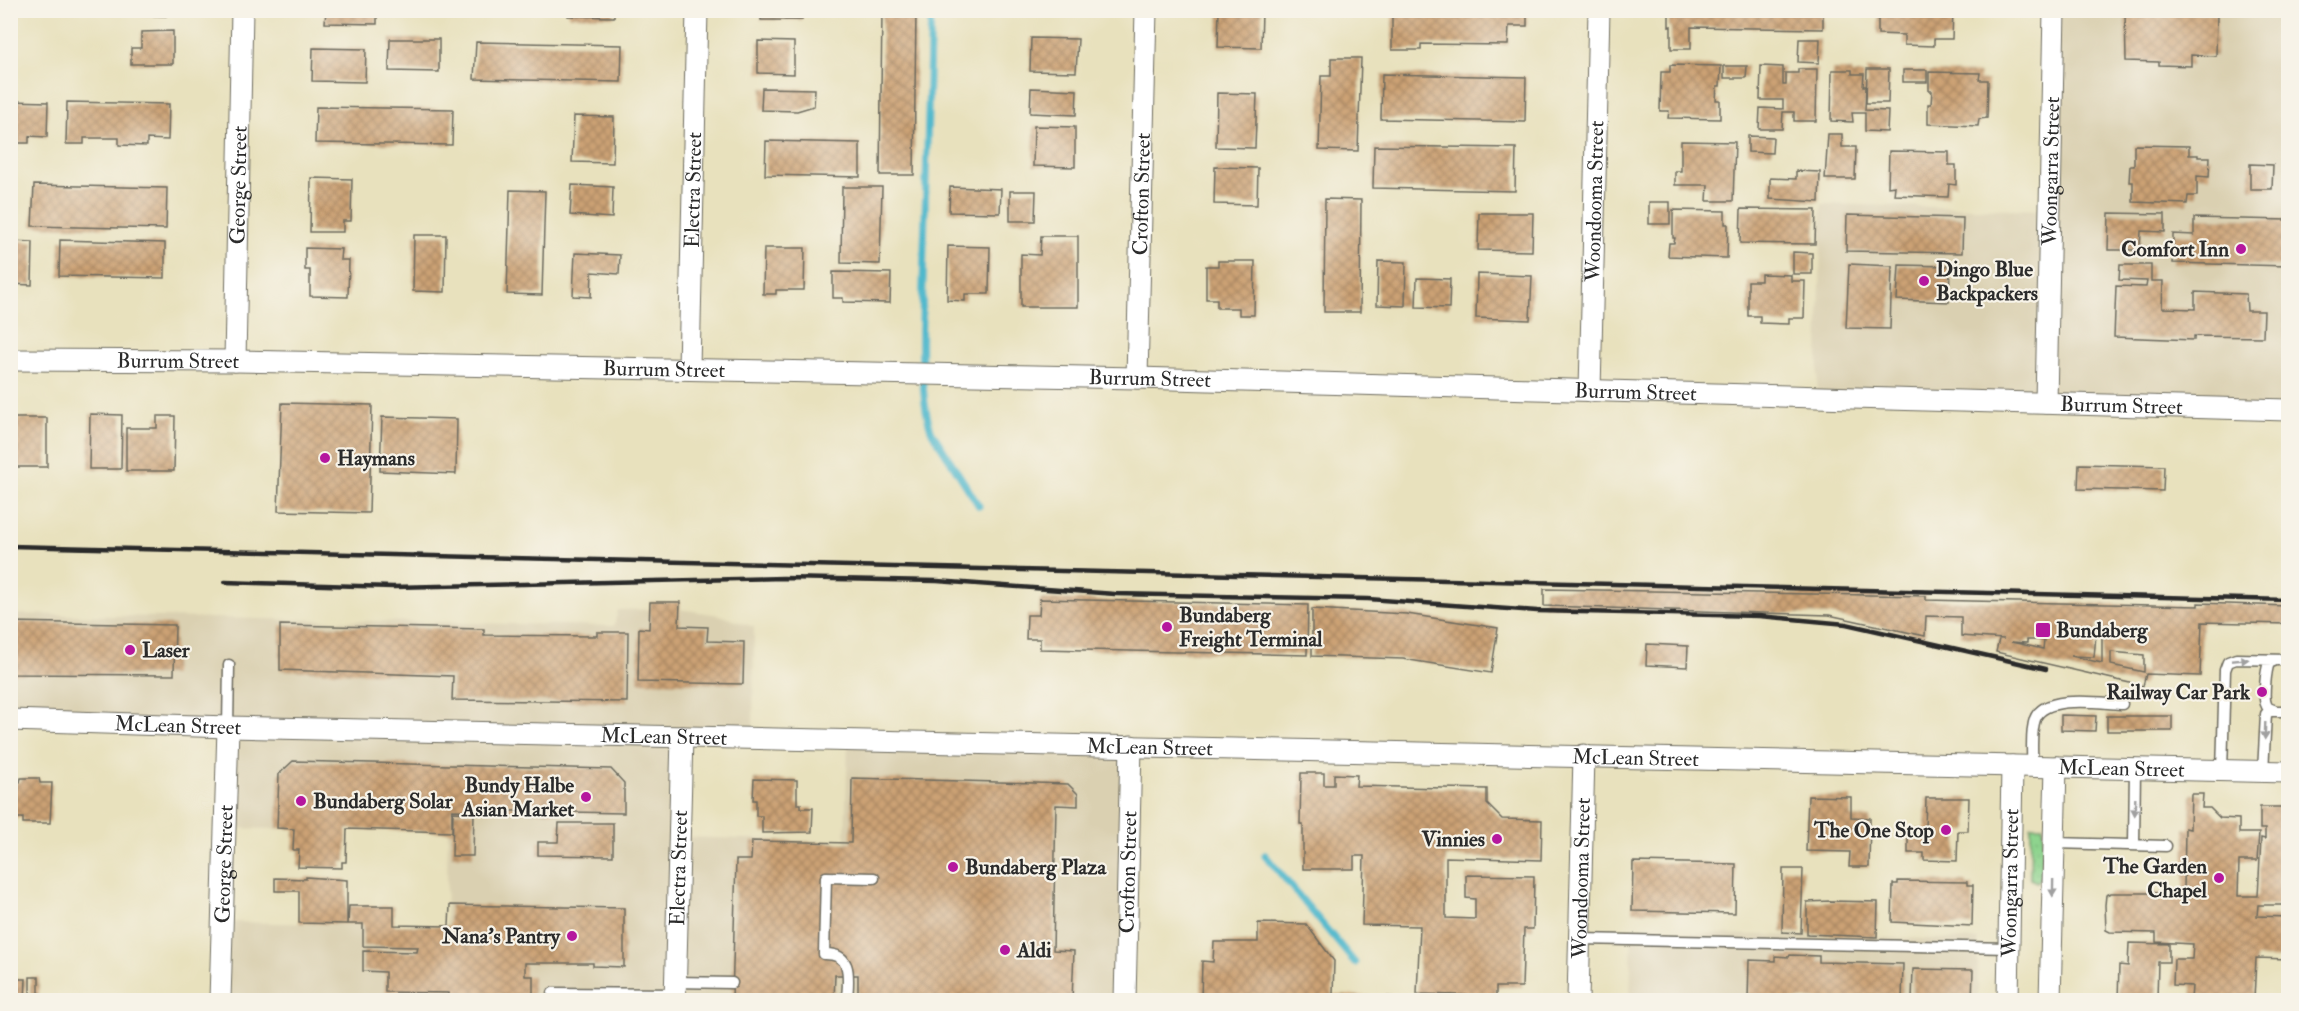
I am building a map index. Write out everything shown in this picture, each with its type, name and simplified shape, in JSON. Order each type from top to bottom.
[{"type":"street","name":"George Street","points":[[235,361],[242,10]]},
{"type":"street","name":"Electra Street","points":[[689,369],[697,10]]},
{"type":"street","name":"Crofton Street","points":[[1137,378],[1146,10]]},
{"type":"street","name":"Woondooma Street","points":[[1590,391],[1599,10]]},
{"type":"street","name":"Woongarra Street","points":[[2046,403],[2054,10]]},
{"type":"street","name":"Burrum Street","points":[[10,360],[235,361],[1137,378],[2289,410]]},
{"type":"street","name":"McLean Street","points":[[10,720],[228,727],[2289,772]]},
{"type":"street","name":"George Street","points":[[220,1000],[228,727]]},
{"type":"street","name":"Electra Street","points":[[675,992],[682,737]]},
{"type":"street","name":"Crofton Street","points":[[1125,1000],[1131,746]]},
{"type":"street","name":"Woondooma Street","points":[[1578,1000],[1584,755]]},
{"type":"street","name":"Woongarra Street","points":[[2008,1000],[2009,948],[2022,766]]},
{"type":"street","name":"Woongarra Street","points":[[2050,1000],[2056,767]]},
{"type":"lane","points":[[2222,771],[2226,666],[2236,659],[2283,660]]},
{"type":"lane","points":[[2274,710],[2265,702],[2266,670],[2269,663],[2283,660]]},
{"type":"lane","points":[[228,727],[230,665]]},
{"type":"lane","points":[[2022,766],[2036,717],[2049,705],[2062,702],[2122,704]]},
{"type":"lane","points":[[2263,772],[2265,717],[2268,712],[2274,710],[2289,711]]},
{"type":"lane","points":[[2134,845],[2135,769]]},
{"type":"lane","points":[[2054,843],[2166,846]]},
{"type":"lane","points":[[847,1000],[846,962],[837,955],[824,954],[826,877],[874,878]]},
{"type":"lane","points":[[1580,939],[2009,948]]},
{"type":"lane","points":[[553,993],[675,992],[732,982]]},
{"type":"shaded area","points":[[2050,11],[2288,11],[2288,413],[1817,399],[1822,204],[2047,210]]},
{"type":"shaded area","points":[[679,609],[719,615],[754,627],[753,739],[683,738],[681,837],[845,842],[848,741],[1129,747],[1123,1000],[222,1000],[225,922],[446,926],[448,832],[227,828],[229,725],[11,717],[11,614],[614,626],[618,610]]},
{"type":"shaded area","points":[[1632,932],[1978,940],[1978,1000],[1630,1000]]},
{"type":"green space","points":[[2031,826],[2043,826],[2042,876],[2037,882],[2030,879]]},
{"type":"building","points":[[140,10],[166,10],[166,16],[140,15]]},
{"type":"building","points":[[326,10],[377,10],[377,24],[325,23]]},
{"type":"building","points":[[568,10],[614,10],[614,17],[568,16]]},
{"type":"building","points":[[761,10],[802,10],[802,20],[761,20]]},
{"type":"building","points":[[882,10],[916,10],[914,175],[880,175]]},
{"type":"building","points":[[1219,10],[1262,11],[1261,48],[1218,47]]},
{"type":"building","points":[[1398,10],[1527,10],[1527,26],[1509,26],[1508,45],[1421,44],[1421,50],[1392,50],[1392,16],[1398,16]]},
{"type":"building","points":[[1669,10],[1823,10],[1823,29],[1691,27],[1691,49],[1671,49]]},
{"type":"building","points":[[1878,10],[1953,10],[1952,39],[1934,39],[1934,46],[1904,45],[1904,35],[1878,34]]},
{"type":"building","points":[[2125,12],[2217,14],[2216,56],[2191,55],[2191,66],[2126,61]]},
{"type":"building","points":[[173,31],[173,64],[131,64],[131,48],[141,48],[141,32]]},
{"type":"building","points":[[1031,38],[1078,39],[1076,72],[1030,71]]},
{"type":"building","points":[[390,39],[439,39],[439,72],[389,71]]},
{"type":"building","points":[[1799,39],[1820,39],[1819,63],[1798,62]]},
{"type":"building","points":[[758,41],[794,42],[794,74],[758,73]]},
{"type":"building","points":[[476,42],[622,45],[621,82],[474,79]]},
{"type":"building","points":[[313,48],[366,49],[365,82],[312,81]]},
{"type":"building","points":[[1331,58],[1361,58],[1358,151],[1319,150],[1321,76],[1331,76]]},
{"type":"building","points":[[1670,65],[1721,66],[1720,86],[1717,86],[1716,100],[1720,100],[1720,119],[1668,118],[1669,111],[1660,111],[1661,72],[1670,72]]},
{"type":"building","points":[[1724,66],[1747,66],[1746,78],[1724,78]]},
{"type":"building","points":[[1761,66],[1783,67],[1783,85],[1786,85],[1786,73],[1798,73],[1798,69],[1817,69],[1816,121],[1794,121],[1794,112],[1783,112],[1782,129],[1759,129],[1760,108],[1783,109],[1783,100],[1760,100]]},
{"type":"building","points":[[1867,69],[1889,69],[1888,103],[1866,103]]},
{"type":"building","points":[[1832,70],[1852,70],[1852,74],[1864,74],[1865,110],[1888,111],[1887,132],[1865,131],[1865,113],[1852,113],[1853,122],[1831,121]]},
{"type":"building","points":[[1903,70],[1927,70],[1927,82],[1903,82]]},
{"type":"building","points":[[1929,72],[1980,73],[1979,80],[1988,80],[1987,118],[1979,119],[1978,126],[1928,124],[1928,104],[1931,104],[1932,91],[1929,91]]},
{"type":"building","points":[[1382,74],[1526,77],[1525,122],[1381,119]]},
{"type":"building","points":[[762,88],[815,89],[814,106],[797,111],[761,110]]},
{"type":"building","points":[[1031,88],[1077,90],[1076,115],[1030,113]]},
{"type":"building","points":[[1217,93],[1257,94],[1255,148],[1216,147]]},
{"type":"building","points":[[10,101],[48,102],[47,137],[29,136],[29,143],[10,143]]},
{"type":"building","points":[[67,102],[169,104],[168,140],[147,139],[147,146],[119,145],[119,138],[84,138],[84,144],[66,144]]},
{"type":"building","points":[[316,107],[453,109],[452,145],[315,143]]},
{"type":"building","points":[[574,116],[614,117],[613,163],[572,162]]},
{"type":"building","points":[[1034,126],[1075,127],[1075,167],[1033,166]]},
{"type":"building","points":[[1828,134],[1842,134],[1842,147],[1856,147],[1855,179],[1825,179]]},
{"type":"building","points":[[1748,136],[1773,137],[1772,153],[1748,152]]},
{"type":"building","points":[[766,141],[860,143],[860,177],[765,175]]},
{"type":"building","points":[[1681,141],[1735,142],[1733,201],[1707,201],[1708,185],[1675,185],[1675,171],[1681,171]]},
{"type":"building","points":[[2134,145],[2189,146],[2189,155],[2210,157],[2209,177],[2197,176],[2197,196],[2188,196],[2187,204],[2133,202],[2133,182],[2129,182],[2130,166],[2134,166]]},
{"type":"building","points":[[1374,146],[1516,148],[1515,191],[1373,188]]},
{"type":"building","points":[[1889,151],[1949,152],[1949,165],[1956,165],[1956,185],[1949,184],[1948,197],[1894,195],[1895,186],[1888,187]]},
{"type":"building","points":[[2250,164],[2273,165],[2272,189],[2250,189]]},
{"type":"building","points":[[1215,167],[1258,168],[1257,205],[1214,204]]},
{"type":"building","points":[[1796,171],[1820,172],[1819,202],[1770,199],[1770,178],[1796,179]]},
{"type":"building","points":[[311,178],[352,179],[351,221],[343,221],[343,232],[310,232]]},
{"type":"building","points":[[34,185],[167,188],[166,229],[32,226]]},
{"type":"building","points":[[572,185],[613,187],[612,218],[570,215]]},
{"type":"building","points":[[842,187],[882,187],[880,264],[841,263]]},
{"type":"building","points":[[950,187],[1001,189],[1000,213],[949,212]]},
{"type":"building","points":[[510,190],[545,191],[542,295],[507,294]]},
{"type":"building","points":[[1010,191],[1036,191],[1035,221],[1010,221]]},
{"type":"building","points":[[1325,199],[1361,200],[1360,312],[1324,312]]},
{"type":"building","points":[[1649,202],[1670,202],[1670,224],[1649,224]]},
{"type":"building","points":[[1741,209],[1816,210],[1815,244],[1740,243]]},
{"type":"building","points":[[1673,210],[1725,211],[1725,224],[1728,224],[1727,258],[1668,256],[1669,243],[1674,243],[1675,238],[1673,238]]},
{"type":"building","points":[[1479,213],[1533,213],[1532,251],[1478,250]]},
{"type":"building","points":[[2109,213],[2165,214],[2165,232],[2141,231],[2140,250],[2108,250]]},
{"type":"building","points":[[1847,215],[1963,218],[1962,253],[1846,251]]},
{"type":"building","name":"Comfort Inn","points":[[2194,218],[2288,220],[2288,266],[2173,263],[2173,234],[2194,235]]},
{"type":"building","points":[[414,235],[446,235],[445,292],[413,291]]},
{"type":"building","points":[[1041,236],[1078,236],[1078,307],[1021,307],[1021,254],[1040,255]]},
{"type":"building","points":[[60,240],[165,243],[165,278],[59,276]]},
{"type":"building","points":[[10,241],[33,242],[32,285],[10,284]]},
{"type":"building","points":[[948,246],[990,247],[989,294],[965,294],[965,301],[947,300]]},
{"type":"building","points":[[305,248],[341,249],[340,260],[349,260],[348,297],[310,296],[310,270],[305,270]]},
{"type":"building","points":[[764,248],[805,248],[804,290],[776,290],[776,294],[763,294]]},
{"type":"building","points":[[1793,252],[1812,253],[1812,274],[1793,274]]},
{"type":"building","points":[[575,253],[620,255],[619,274],[592,272],[591,297],[573,296]]},
{"type":"building","points":[[1218,261],[1255,261],[1254,315],[1239,315],[1239,308],[1217,308],[1217,299],[1206,299],[1206,266],[1218,266]]},
{"type":"building","points":[[1378,261],[1406,262],[1405,306],[1377,305]]},
{"type":"building","points":[[1849,264],[1892,266],[1890,329],[1846,328]]},
{"type":"building","points":[[1899,265],[1950,266],[1949,302],[1897,300]]},
{"type":"building","points":[[2120,265],[2151,265],[2151,281],[2163,281],[2162,308],[2195,309],[2195,292],[2246,294],[2247,311],[2264,311],[2263,337],[2194,336],[2194,340],[2114,337],[2116,286],[2146,287],[2147,281],[2119,280]]},
{"type":"building","points":[[833,272],[891,273],[890,303],[843,302],[843,298],[833,298]]},
{"type":"building","points":[[1477,274],[1532,276],[1530,320],[1476,318]]},
{"type":"building","points":[[1761,274],[1791,275],[1791,281],[1805,281],[1804,318],[1789,318],[1789,324],[1760,323],[1760,316],[1748,316],[1748,281],[1761,281]]},
{"type":"building","points":[[1417,278],[1450,279],[1449,308],[1416,307]]},
{"type":"building","points":[[2285,290],[2288,290],[2288,338],[2284,338]]},
{"type":"building","name":"Haymans","points":[[282,403],[372,405],[369,513],[278,511]]},
{"type":"building","points":[[90,414],[122,415],[121,469],[89,469]]},
{"type":"building","points":[[157,416],[175,416],[174,471],[126,471],[126,428],[157,428]]},
{"type":"building","points":[[382,417],[457,419],[456,474],[380,471]]},
{"type":"building","points":[[10,418],[47,418],[47,467],[13,467],[13,460],[10,460]]},
{"type":"building","points":[[2079,464],[2164,466],[2163,491],[2078,489]]},
{"type":"building","points":[[1544,589],[1926,596],[1926,600],[2288,606],[2288,624],[2202,622],[2200,676],[2146,674],[2143,686],[1996,652],[1999,639],[2004,639],[1961,636],[1961,617],[1926,616],[1925,636],[1829,615],[1544,606]],"holes":[[[2097,624],[2102,625],[2102,663],[2071,656],[2094,657]],[[2027,640],[2044,640],[2043,649],[2011,642],[2027,643]],[[2111,652],[2144,655],[2144,672],[2111,665]]]},
{"type":"building","name":"Bundaberg Freight Terminal","points":[[1040,599],[1308,605],[1307,655],[1040,649],[1040,639],[1026,639],[1027,615],[1039,615]]},
{"type":"building","points":[[650,602],[680,602],[679,626],[708,627],[707,641],[744,642],[743,684],[638,682],[639,628],[649,629]]},
{"type":"building","points":[[1312,609],[1407,614],[1498,628],[1491,673],[1403,659],[1312,656]]},
{"type":"building","points":[[10,622],[175,625],[174,675],[10,674]]},
{"type":"building","points":[[280,625],[484,629],[484,635],[597,636],[597,632],[628,632],[627,702],[452,700],[453,676],[280,670]]},
{"type":"building","points":[[1647,644],[1688,646],[1687,667],[1646,665]]},
{"type":"building","points":[[2061,715],[2096,716],[2095,731],[2061,730]]},
{"type":"building","points":[[2107,716],[2172,716],[2172,731],[2107,731]]},
{"type":"building","points":[[293,761],[611,769],[624,783],[624,813],[452,810],[452,832],[347,829],[346,862],[342,862],[342,868],[298,867],[299,850],[293,850],[294,829],[277,828],[279,774]]},
{"type":"building","points":[[1301,773],[1324,773],[1324,785],[1334,785],[1334,774],[1357,775],[1356,786],[1487,789],[1487,804],[1502,819],[1542,820],[1541,860],[1446,857],[1446,918],[1475,919],[1475,899],[1466,898],[1466,875],[1534,876],[1533,929],[1524,929],[1522,987],[1496,987],[1496,996],[1417,994],[1420,926],[1362,925],[1364,856],[1354,856],[1354,869],[1303,869],[1303,824],[1300,824]]},
{"type":"building","points":[[21,778],[39,778],[40,783],[52,783],[50,823],[23,823],[23,818],[10,818],[10,782],[20,782]]},
{"type":"building","name":"Bundaberg Plaza","points":[[852,778],[1068,784],[1078,794],[1078,806],[1056,805],[1053,950],[1074,951],[1072,1000],[858,1000],[858,975],[835,975],[834,1000],[732,1000],[736,860],[751,860],[752,841],[851,843]]},
{"type":"building","points":[[754,779],[797,780],[797,804],[801,804],[801,808],[813,808],[812,832],[762,833],[762,816],[756,816],[756,800],[753,800]]},
{"type":"building","points":[[2191,794],[2203,794],[2202,808],[2210,808],[2220,818],[2239,819],[2239,833],[2259,833],[2257,861],[2239,861],[2238,896],[2258,896],[2261,838],[2265,839],[2265,829],[2260,829],[2260,807],[2287,807],[2288,905],[2258,905],[2257,916],[2288,917],[2288,959],[2256,958],[2254,1000],[2191,1000],[2192,986],[2173,985],[2174,959],[2192,959],[2193,944],[2156,942],[2156,933],[2106,930],[2106,895],[2184,891],[2185,828],[2190,829]]},
{"type":"building","points":[[1808,796],[1851,797],[1851,817],[1870,818],[1869,867],[1849,867],[1850,852],[1806,851]]},
{"type":"building","name":"The One Stop","points":[[1926,798],[1969,798],[1968,831],[1958,831],[1957,861],[1924,860],[1924,853],[1908,853],[1908,828],[1925,829]]},
{"type":"building","points":[[453,812],[474,813],[473,856],[452,856]]},
{"type":"building","points":[[559,823],[613,823],[613,856],[538,855],[538,842],[558,842]]},
{"type":"building","points":[[1633,862],[1736,864],[1735,913],[1632,911]]},
{"type":"building","points":[[1783,869],[1803,869],[1801,933],[1782,932]]},
{"type":"building","points":[[306,877],[347,880],[347,924],[299,923],[299,891],[275,891],[275,878],[306,879]]},
{"type":"building","points":[[1898,881],[1967,882],[1967,885],[1973,885],[1972,926],[1892,922],[1893,884],[1898,884]]},
{"type":"building","points":[[1807,902],[1878,902],[1877,937],[1807,934]]},
{"type":"building","points":[[450,905],[624,908],[624,967],[593,966],[593,963],[525,963],[525,976],[533,976],[533,1000],[448,1000],[448,993],[385,992],[385,972],[363,971],[363,951],[417,952],[418,947],[363,946],[363,924],[348,924],[349,906],[394,906],[394,925],[449,926]]},
{"type":"building","points":[[1258,923],[1306,924],[1334,961],[1333,995],[1438,998],[1438,1000],[1201,1000],[1202,961],[1213,962],[1214,942],[1258,942]]},
{"type":"building","points":[[2129,943],[2169,944],[2169,962],[2158,962],[2157,1000],[2118,1000],[2119,965],[2128,966]]},
{"type":"building","points":[[1790,955],[1819,956],[1819,962],[1903,964],[1902,1000],[1748,1000],[1749,960],[1775,961],[1775,956],[1789,957]]},
{"type":"building","points":[[1913,969],[1973,970],[1972,1000],[1912,1000]]},
{"type":"building","points":[[30,977],[39,977],[39,996],[30,996]]},
{"type":"building","points":[[10,979],[26,979],[25,1000],[10,1000]]},
{"type":"waterway","points":[[931,10],[922,330],[924,392],[932,432],[979,506]]},
{"type":"waterway","points":[[1265,855],[1355,963]]},
{"type":"railway","points":[[10,546],[2288,600]]},
{"type":"railway","points":[[225,582],[393,587],[783,578],[937,581],[1115,594],[1368,599],[1537,611],[1759,616],[1846,624],[2046,669]]},
{"type":"place","name":"Comfort Inn","points":[[2241,249]]},
{"type":"place","name":"Dingo Blue Backpackers","points":[[1924,281]]},
{"type":"place","name":"Haymans","points":[[325,458]]},
{"type":"place","name":"Bundaberg Freight Terminal","points":[[1167,627]]},
{"type":"place","name":"Bundaberg","points":[[2043,630]]},
{"type":"place","name":"Laser","points":[[130,650]]},
{"type":"place","name":"Railway Car Park","points":[[2262,692]]},
{"type":"place","name":"Bundy Halbe Asian Market","points":[[586,797]]},
{"type":"place","name":"Bundaberg Solar","points":[[301,801]]},
{"type":"place","name":"The One Stop","points":[[1946,830]]},
{"type":"place","name":"Vinnies","points":[[1497,839]]},
{"type":"place","name":"Bundaberg Plaza","points":[[953,867]]},
{"type":"place","name":"The Garden Chapel","points":[[2219,878]]},
{"type":"place","name":"Nana's Pantry","points":[[572,936]]},
{"type":"place","name":"Aldi","points":[[1005,950]]}]
